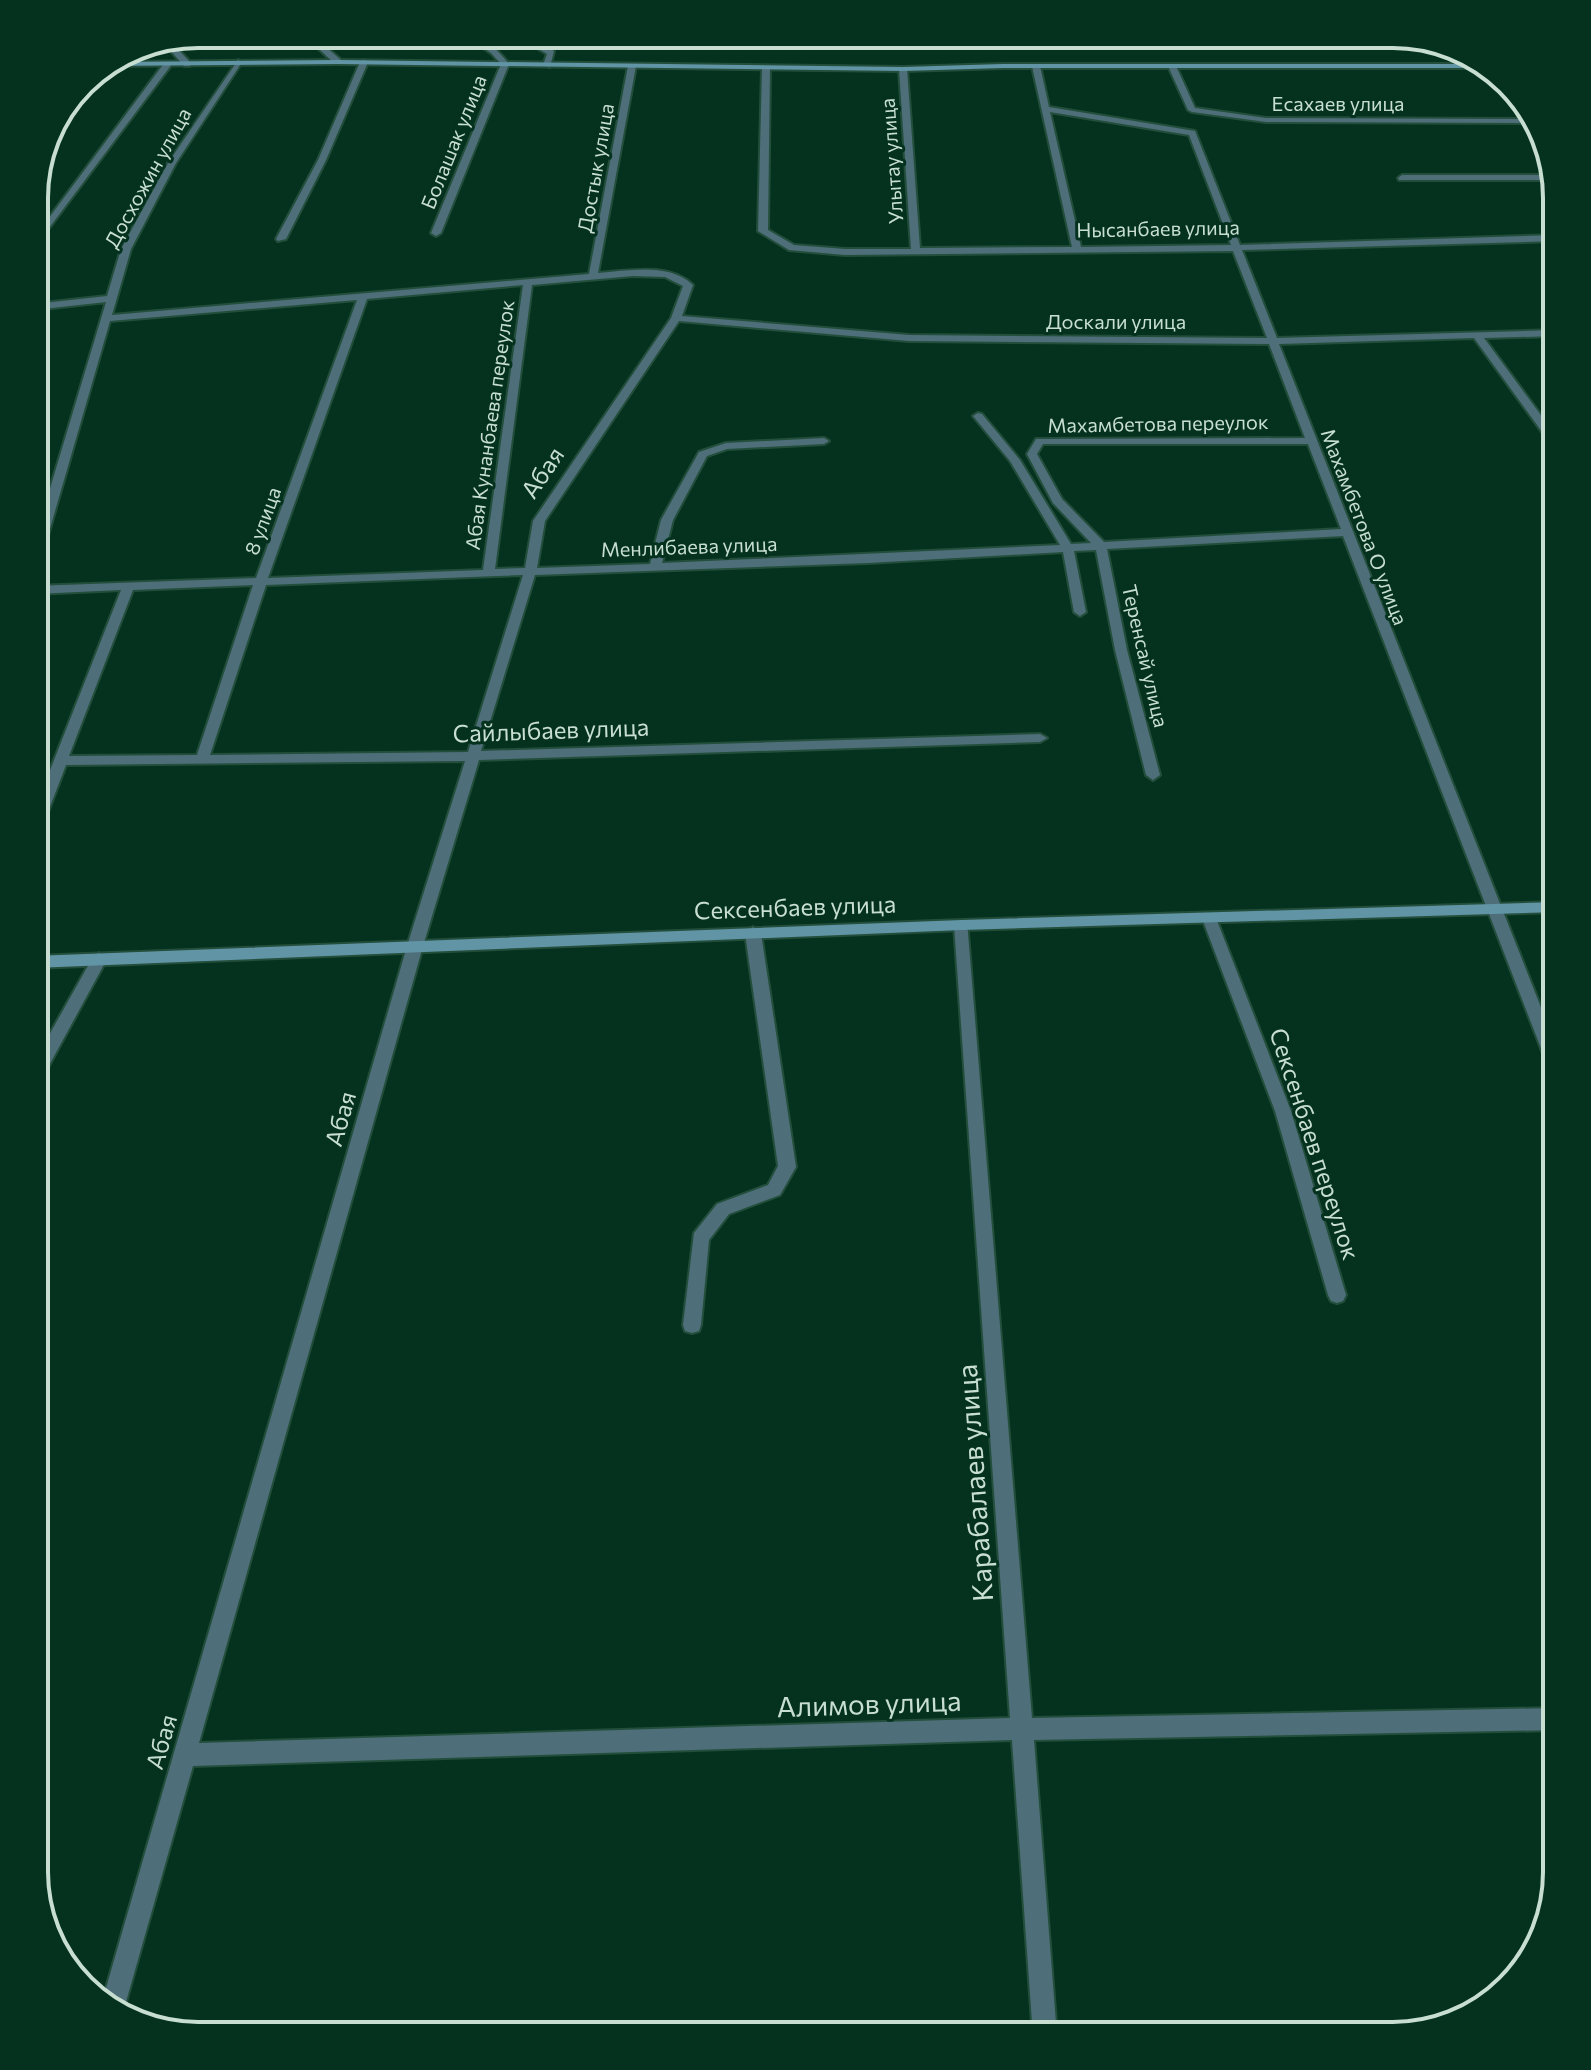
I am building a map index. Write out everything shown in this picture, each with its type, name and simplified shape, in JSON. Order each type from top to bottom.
[{"type":"street","points":[[322,48],[338,62]]},
{"type":"street","points":[[489,48],[505,64]]},
{"type":"street","points":[[542,48],[551,53],[547,65]]},
{"type":"street","points":[[174,50],[187,64]]},
{"type":"street","name":"Досхожин улица","points":[[48,515],[126,249],[172,163],[238,62]]},
{"type":"street","points":[[281,239],[322,160],[364,62]]},
{"type":"street","points":[[131,64],[364,62],[903,69],[1464,66]]},
{"type":"street","points":[[48,226],[168,64]]},
{"type":"street","name":"Болашак улица","points":[[436,233],[505,64]]},
{"type":"street","name":"Достык улица","points":[[593,277],[632,66]]},
{"type":"street","points":[[1036,66],[1077,248]]},
{"type":"street","name":"Есахаев улица","points":[[1172,66],[1192,110],[1220,116],[1266,120],[1522,121]]},
{"type":"street","name":"Нысанбаев улица","points":[[766,68],[763,231],[792,248],[845,252],[1310,247],[1543,239]]},
{"type":"street","name":"Улытау улица","points":[[903,69],[916,251]]},
{"type":"street","name":"Махамбетова О улица","points":[[1048,109],[1192,133],[1345,532],[1543,1032]]},
{"type":"street","points":[[1402,178],[1542,178]]},
{"type":"street","name":"Абая","points":[[116,1997],[415,946],[530,571],[539,521],[676,318],[687,293],[688,285],[680,278],[654,273],[593,277]]},
{"type":"street","points":[[105,318],[593,277]]},
{"type":"street","name":"Абая Кунанбаева переулок","points":[[489,573],[528,282]]},
{"type":"street","name":"8 улица","points":[[202,759],[260,582],[363,296]]},
{"type":"street","points":[[48,306],[110,299]]},
{"type":"street","name":"Доскали улица","points":[[676,318],[909,338],[1272,341],[1543,333]]},
{"type":"street","points":[[1477,335],[1543,426]]},
{"type":"street","points":[[978,416],[1015,460],[1068,548],[1080,612]]},
{"type":"street","points":[[655,566],[667,520],[703,454],[726,446],[824,441]]},
{"type":"street","name":"Махамбетова переулок","points":[[1101,546],[1057,501],[1032,454],[1040,441],[1310,441]]},
{"type":"street","name":"Менлибаева улица","points":[[48,590],[1068,548],[1345,532]]},
{"type":"street","name":"Теренсай улица","points":[[1101,546],[1121,650],[1153,775]]},
{"type":"street","points":[[48,796],[128,587]]},
{"type":"street","name":"Сайлыбаев улица","points":[[62,761],[475,756],[1040,738]]},
{"type":"street","name":"Сексенбаев улица","points":[[48,961],[962,925],[1543,907]]},
{"type":"street","name":"Сексенбаев переулок","points":[[1209,918],[1283,1111],[1337,1295]]},
{"type":"street","name":"Карабалаев улица","points":[[962,925],[1044,2022]]},
{"type":"street","points":[[692,1325],[700,1238],[723,1209],[774,1190],[787,1167],[753,933]]},
{"type":"street","points":[[48,1052],[99,959]]},
{"type":"street","name":"Алимов улица","points":[[183,1755],[1021,1729],[1543,1719]]}]
